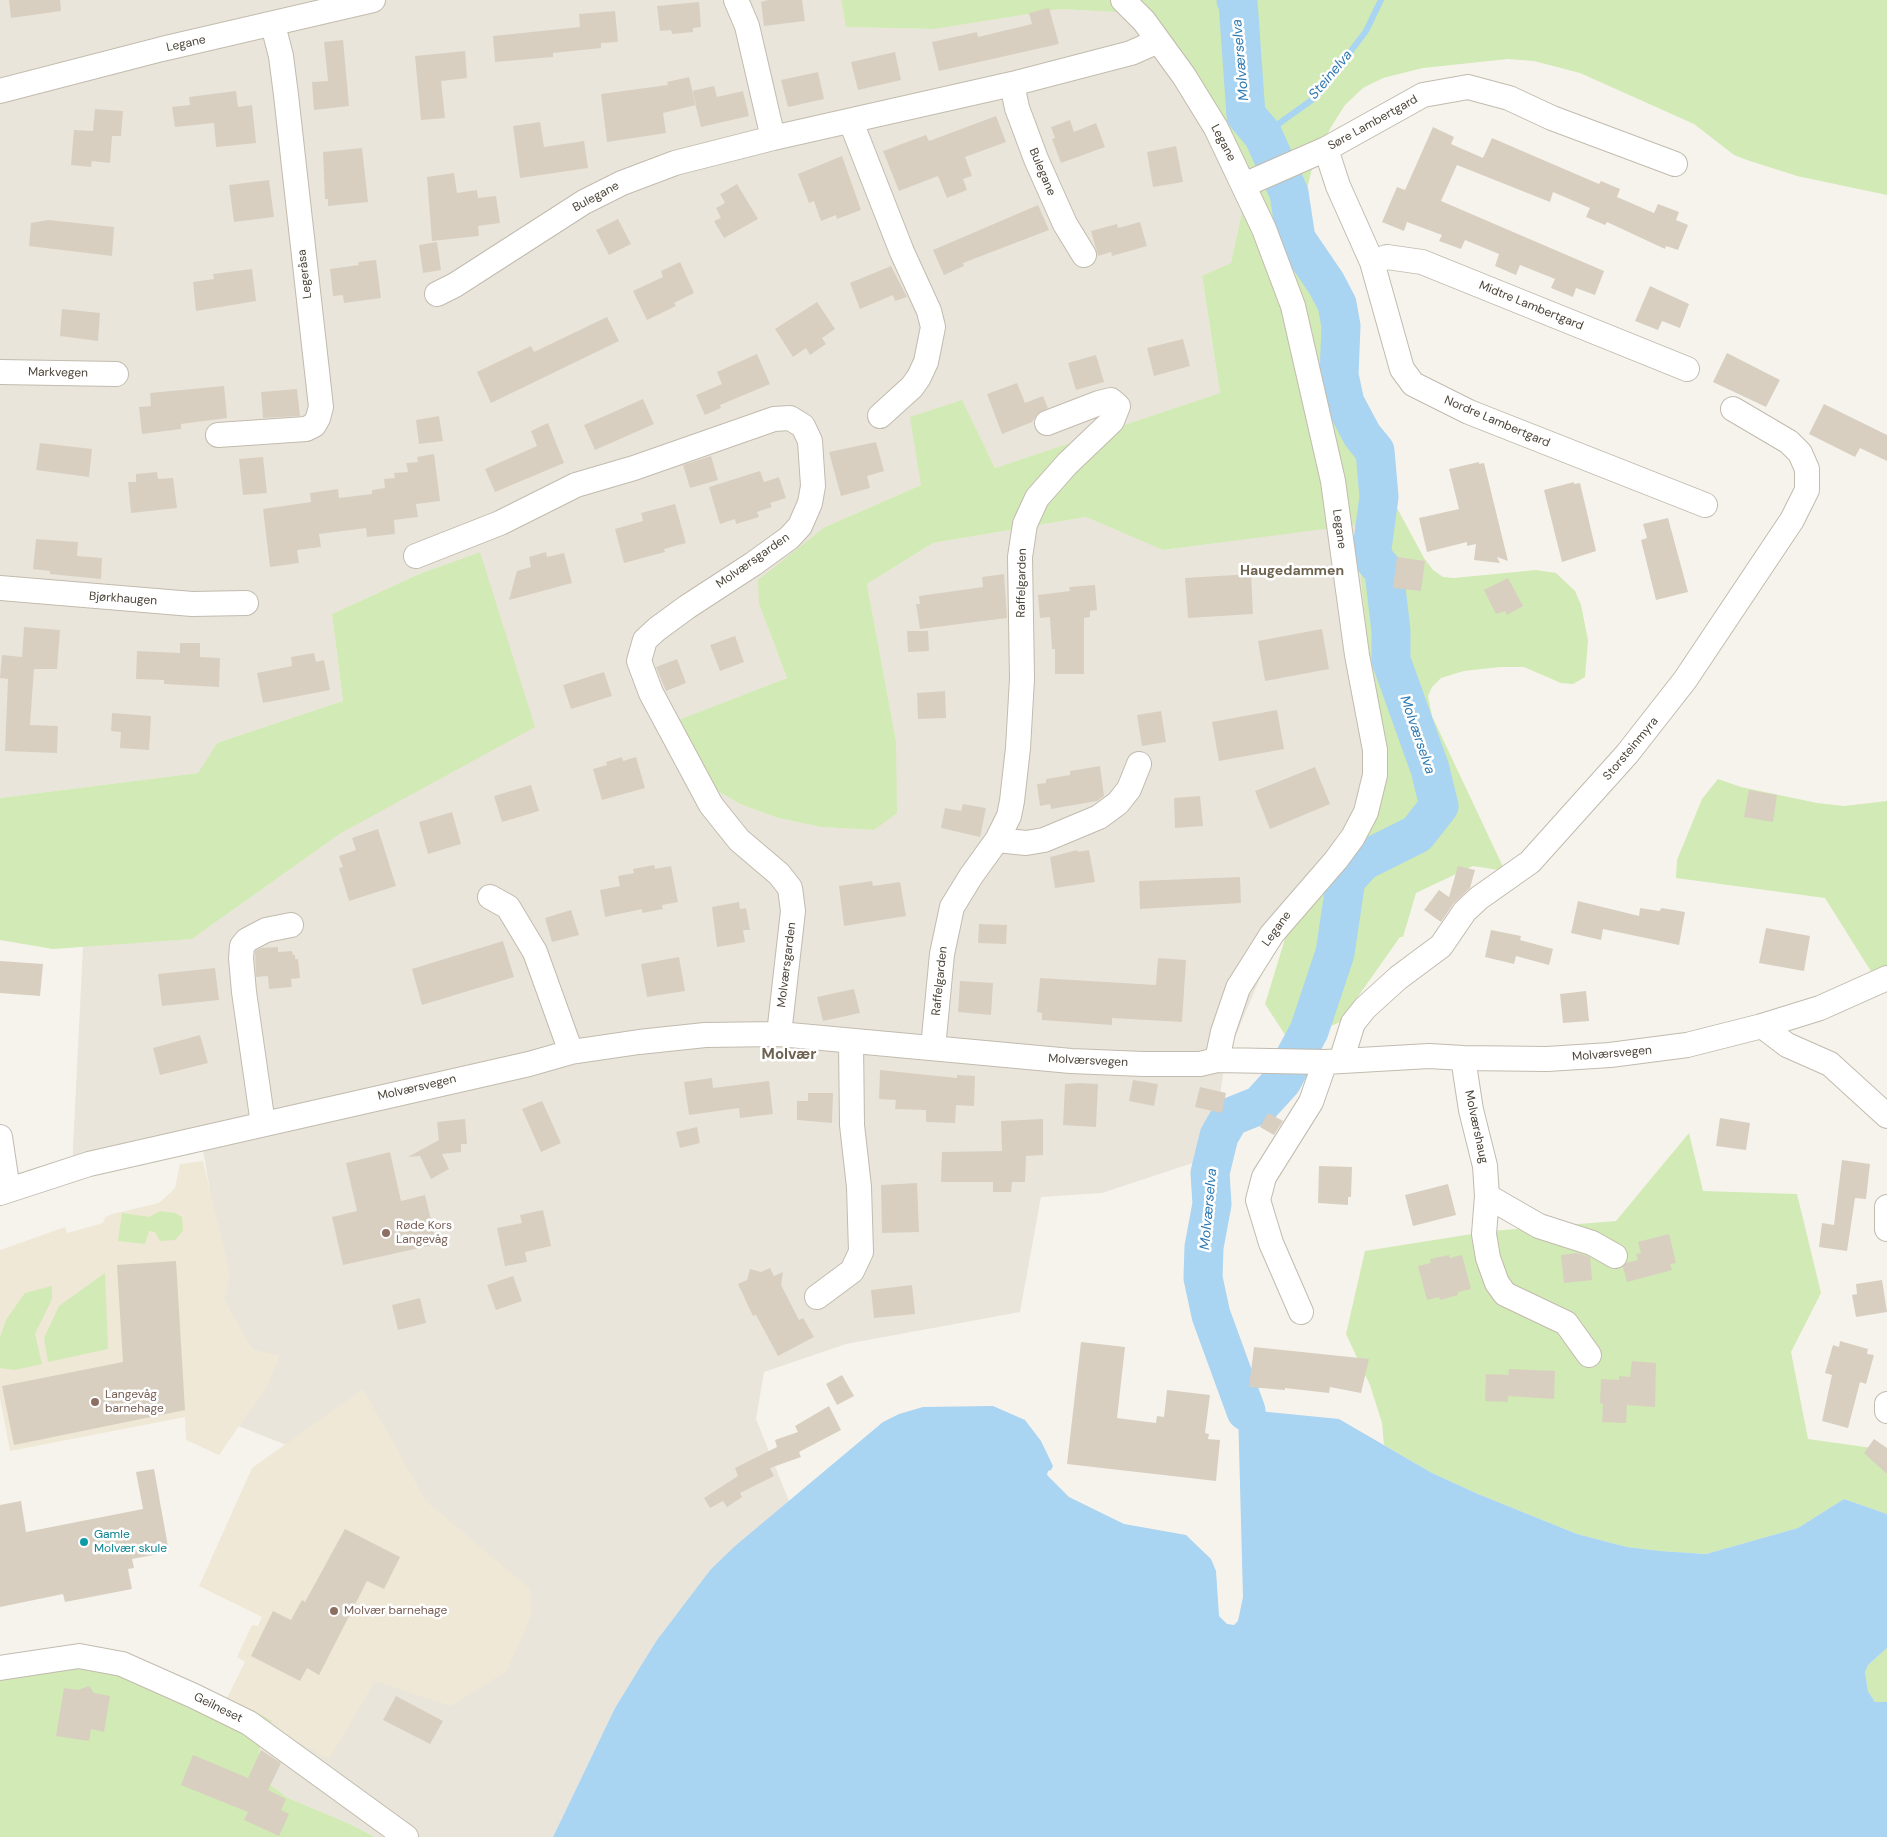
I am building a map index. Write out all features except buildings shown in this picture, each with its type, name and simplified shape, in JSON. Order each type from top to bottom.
[{"type":"street","name":"Legane","points":[[0,91],[373,0]]},
{"type":"street","points":[[736,0],[747,26],[773,138]]},
{"type":"street","name":"Legane","points":[[1123,0],[1144,21],[1184,76],[1216,128],[1244,185],[1293,306],[1305,350],[1333,481],[1357,656],[1373,736],[1375,775],[1366,812],[1353,837],[1336,860],[1272,934],[1238,988],[1223,1032],[1217,1060]]},
{"type":"street","name":"Legeråsa","points":[[218,435],[306,429],[314,425],[321,407],[286,95],[281,56],[273,25]]},
{"type":"street","name":"Bulegane","points":[[436,294],[455,285],[584,202],[622,183],[675,163],[773,138],[851,122],[1012,84],[1131,53],[1158,41]]},
{"type":"street","name":"Bulegane","points":[[1012,84],[1017,108],[1036,159],[1065,224],[1084,256]]},
{"type":"street","name":"Søre Lambertgard","points":[[1244,185],[1326,149],[1423,95],[1468,87],[1509,98],[1552,118],[1675,164]]},
{"type":"street","points":[[851,122],[902,252],[929,311],[933,328],[926,362],[919,377],[912,387],[880,416]]},
{"type":"street","name":"Nordre Lambertgard","points":[[1326,149],[1338,186],[1372,262],[1402,369],[1413,384],[1469,412],[1705,505]]},
{"type":"street","name":"Midtre Lambertgard","points":[[1372,262],[1387,257],[1422,262],[1687,370]]},
{"type":"street","name":"Markvegen","points":[[0,372],[116,374]]},
{"type":"street","name":"Raffelgarden","points":[[933,1048],[942,954],[952,907],[997,840],[1009,816],[1018,748],[1022,679],[1020,557],[1025,524],[1037,498],[1099,431],[1112,421],[1118,406],[1111,400],[1105,401],[1047,423]]},
{"type":"street","name":"Storsteinmyra","points":[[1325,1062],[1365,1008],[1398,978],[1441,946],[1465,911],[1479,898],[1530,862],[1628,754],[1685,680],[1792,520],[1806,490],[1807,469],[1800,453],[1789,442],[1733,409]]},
{"type":"street","name":"Molværsgarden","points":[[416,556],[500,523],[576,485],[634,468],[774,419],[790,418],[803,426],[810,442],[813,486],[810,503],[800,526],[782,543],[657,629],[646,640],[639,661],[651,693],[711,805],[739,840],[779,874],[790,888],[793,912],[779,1034]]},
{"type":"street","name":"Bjørkhaugen","points":[[0,588],[192,604],[246,603]]},
{"type":"street","points":[[997,840],[1026,843],[1044,840],[1099,817],[1118,803],[1129,789],[1139,764]]},
{"type":"street","points":[[490,897],[508,906],[535,952],[571,1052]]},
{"type":"street","points":[[262,1124],[244,992],[241,958],[242,946],[247,940],[266,930],[291,925]]},
{"type":"street","name":"Molværsvegen","points":[[4,1192],[89,1164],[529,1064],[571,1052],[705,1035],[779,1034],[1071,1061],[1186,1064],[1217,1060],[1325,1062],[1429,1056],[1547,1059],[1648,1052],[1687,1045],[1762,1026],[1820,1008],[1887,978]]},
{"type":"street","points":[[1762,1026],[1787,1045],[1830,1064],[1887,1116]]},
{"type":"street","points":[[817,1297],[852,1271],[861,1252],[859,1187],[852,1125],[851,1042]]},
{"type":"street","name":"Molværshaug","points":[[1463,1058],[1471,1110],[1485,1166],[1487,1196],[1484,1234],[1488,1258],[1497,1283],[1505,1294],[1566,1323],[1589,1355]]},
{"type":"street","points":[[1301,1312],[1271,1244],[1258,1200],[1264,1177],[1311,1102],[1325,1062]]},
{"type":"street","points":[[0,1137],[4,1192]]},
{"type":"street","points":[[1487,1196],[1539,1226],[1592,1243],[1615,1256]]},
{"type":"street","points":[[1887,1207],[1887,1229]]},
{"type":"street","points":[[1887,1404],[1887,1411]]},
{"type":"street","name":"Geilneset","points":[[0,1668],[79,1656],[122,1664],[194,1696],[248,1723],[406,1837]]},
{"type":"shaded area","points":[[0,0],[841,0],[846,27],[933,29],[1060,9],[1151,14],[1248,184],[1231,263],[1202,277],[1220,393],[995,468],[962,401],[921,485],[825,527],[759,604],[787,678],[677,721],[707,785],[740,804],[778,818],[821,827],[874,830],[896,741],[867,584],[933,543],[1086,517],[1164,550],[1355,524],[1367,636],[1387,766],[1362,840],[1293,910],[1258,983],[1225,1061],[1211,1157],[1102,1193],[1041,1197],[1020,1312],[846,1344],[764,1372],[756,1419],[789,1501],[735,1546],[711,1569],[657,1640],[615,1708],[553,1837],[375,1837],[350,1824],[288,1798],[260,1777],[258,1764],[263,1735],[289,1446],[213,1416],[210,1191],[201,1138],[72,1168],[83,946],[192,939],[341,833],[480,552],[419,574],[332,614],[343,701],[217,743],[199,773],[0,798]]},
{"type":"shaded area","points":[[203,1161],[230,1274],[224,1299],[252,1349],[279,1356],[267,1386],[219,1455],[186,1440],[185,1417],[10,1451],[0,1398],[0,1250],[65,1227],[67,1233],[103,1223],[105,1217],[112,1214],[159,1203],[175,1188],[180,1164]]},
{"type":"shaded area","points":[[363,1389],[426,1501],[530,1589],[531,1615],[507,1671],[451,1706],[375,1681],[329,1759],[225,1702],[245,1662],[237,1657],[252,1625],[258,1626],[262,1617],[199,1586],[252,1468]]},
{"type":"green space","points":[[841,0],[1887,0],[1887,195],[1797,176],[1747,160],[1734,155],[1694,124],[1580,73],[1534,61],[1508,59],[1423,68],[1383,78],[1363,88],[1345,105],[1331,127],[1314,161],[1304,201],[1302,216],[1308,260],[1314,289],[1367,438],[1396,506],[1424,558],[1433,570],[1443,577],[1454,578],[1536,570],[1556,573],[1575,591],[1581,605],[1588,640],[1585,677],[1573,684],[1561,683],[1524,667],[1500,667],[1464,671],[1441,678],[1432,687],[1428,696],[1432,716],[1505,871],[1473,866],[1416,893],[1403,937],[1400,937],[1340,1022],[1291,1044],[1265,1004],[1292,916],[1362,840],[1387,766],[1367,636],[1355,525],[1163,550],[1086,517],[933,543],[867,584],[896,741],[897,813],[874,830],[821,827],[778,818],[740,804],[707,785],[676,721],[787,678],[759,604],[758,580],[825,527],[921,485],[910,417],[962,400],[995,468],[1220,393],[1202,276],[1231,263],[1248,184],[1152,14],[1060,9],[934,29],[846,27]]},
{"type":"green space","points":[[480,552],[535,727],[341,833],[192,939],[53,949],[0,940],[0,798],[198,773],[217,743],[343,701],[332,614],[419,574]]},
{"type":"green space","points":[[1718,779],[1741,787],[1817,803],[1844,806],[1887,801],[1887,978],[1877,981],[1825,898],[1676,878],[1677,860],[1702,799]]},
{"type":"green space","points":[[1689,1133],[1703,1191],[1797,1194],[1821,1293],[1791,1352],[1808,1439],[1872,1448],[1887,1453],[1887,1514],[1844,1499],[1798,1528],[1706,1554],[1627,1547],[1577,1534],[1478,1494],[1432,1473],[1384,1445],[1382,1423],[1370,1385],[1346,1334],[1365,1251],[1491,1231],[1616,1221]]},
{"type":"green space","points":[[160,1211],[175,1213],[182,1217],[183,1231],[175,1240],[160,1241],[155,1232],[149,1231],[145,1244],[118,1241],[122,1213],[149,1217]]},
{"type":"green space","points":[[105,1273],[108,1349],[48,1362],[44,1338],[59,1306]]},
{"type":"green space","points":[[52,1286],[52,1299],[35,1334],[42,1364],[15,1370],[0,1368],[0,1337],[6,1320],[25,1293]]},
{"type":"green space","points":[[1887,1648],[1887,1702],[1880,1703],[1875,1702],[1868,1691],[1865,1672],[1868,1665]]},
{"type":"green space","points":[[38,1655],[212,1699],[258,1713],[272,1721],[262,1735],[258,1763],[260,1777],[288,1798],[350,1824],[375,1837],[0,1837],[0,1662]]},
{"type":"water","points":[[993,1406],[1025,1420],[1041,1441],[1053,1466],[1047,1475],[1069,1497],[1124,1524],[1186,1535],[1211,1559],[1216,1571],[1219,1616],[1227,1624],[1234,1625],[1238,1621],[1243,1597],[1238,1409],[1339,1419],[1432,1473],[1478,1494],[1577,1534],[1627,1547],[1706,1554],[1798,1528],[1844,1499],[1887,1514],[1887,1648],[1868,1665],[1865,1672],[1868,1691],[1875,1702],[1887,1702],[1887,1837],[553,1837],[615,1708],[657,1640],[711,1569],[735,1546],[883,1422],[899,1414],[923,1407]]},
{"type":"waterway","name":"Molværselva","points":[[1236,0],[1238,2],[1246,115],[1263,135],[1289,193],[1296,239],[1326,283],[1337,304],[1341,326],[1339,375],[1345,403],[1362,435],[1375,451],[1379,497],[1371,556],[1384,571],[1391,631],[1391,660],[1430,769],[1439,806],[1417,834],[1363,861],[1346,879],[1335,953],[1309,1031],[1282,1081],[1260,1105],[1230,1117],[1219,1136],[1210,1173],[1212,1204],[1204,1247],[1203,1278],[1211,1315],[1246,1411]]},
{"type":"waterway","name":"Steinelva","points":[[1263,135],[1316,97],[1366,31],[1381,0]]},
{"type":"place","name":"Røde Kors Langevåg","points":[[386,1233]]},
{"type":"place","name":"Langevåg barnehage","points":[[95,1402]]},
{"type":"place","name":"Gamle Molvær skule","points":[[84,1542]]},
{"type":"place","name":"Molvær barnehage","points":[[334,1611]]},
{"type":"district","name":"Haugedammen","points":[[1292,571]]},
{"type":"district","name":"Molvær","points":[[789,1055]]}]
